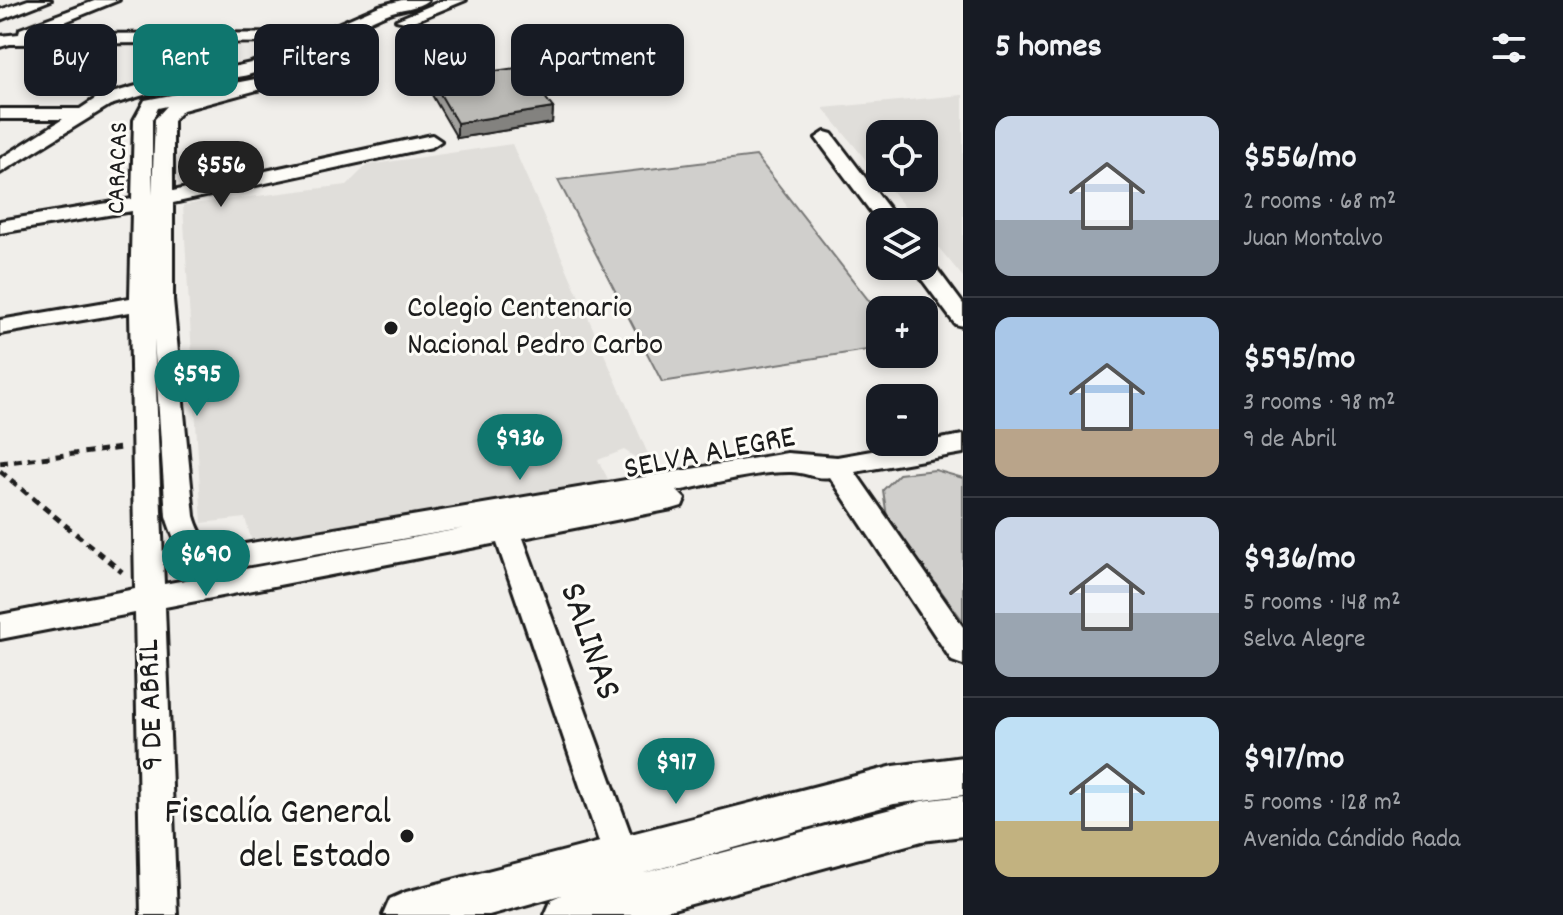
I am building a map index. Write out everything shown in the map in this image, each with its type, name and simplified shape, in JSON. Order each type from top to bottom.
[{"type":"street","points":[[0,15],[43,0]]},
{"type":"street","points":[[3,40],[111,0]]},
{"type":"street","points":[[348,24],[398,4],[420,0]]},
{"type":"street","name":"CARACAS","points":[[379,29],[458,0]]},
{"type":"street","points":[[3,40],[254,38]]},
{"type":"street","points":[[0,167],[81,114],[122,93],[254,67]]},
{"type":"street","name":"CARACAS","points":[[152,302],[143,202],[143,120],[149,106],[185,96],[254,84]]},
{"type":"street","name":"CARACAS","points":[[152,302],[165,199],[166,114],[177,106],[254,85]]},
{"type":"street","points":[[0,114],[81,114]]},
{"type":"street","points":[[825,138],[878,208]]},
{"type":"street","points":[[0,227],[165,199],[432,141]]},
{"type":"street","points":[[934,280],[963,319]]},
{"type":"street","points":[[0,327],[152,302],[180,516],[199,549],[233,557],[787,462],[837,466],[963,652]]},
{"type":"street","name":"9 DE ABRIL","points":[[152,302],[145,446],[157,595],[159,915]]},
{"type":"street","name":"SELVA ALEGRE","points":[[0,627],[963,444]]},
{"type":"street","name":"SALINAS","points":[[507,532],[639,907]]},
{"type":"street","points":[[157,595],[188,578],[199,549]]},
{"type":"street","points":[[406,915],[620,855],[894,785],[963,776]]},
{"type":"street","points":[[568,915],[639,907],[922,821],[963,816]]},
{"type":"path","points":[[0,463],[145,446]]},
{"type":"path","points":[[0,471],[157,595]]},
{"type":"shaded area","points":[[963,95],[963,277],[938,247],[938,208],[906,208],[892,192],[938,192],[938,120],[866,120],[866,160],[823,108]]},
{"type":"shaded area","name":"Colegio Centenario Nacional Pedro Carbo","points":[[512,144],[655,470],[624,450],[598,460],[609,481],[252,542],[245,518],[202,523],[183,205],[347,185],[367,165]]},
{"type":"shaded area","points":[[756,156],[866,297],[866,350],[662,382],[558,180]]},
{"type":"shaded area","points":[[935,470],[963,478],[963,621],[887,517],[883,490],[899,474]]},
{"type":"building","points":[[511,69],[511,96],[544,96],[553,108],[457,123],[441,96],[495,96],[495,71]]},
{"type":"place","name":"Colegio Centenario Nacional Pedro Carbo","points":[[391,328]]},
{"type":"place","name":"Fiscalía General del Estado","points":[[407,836]]}]
